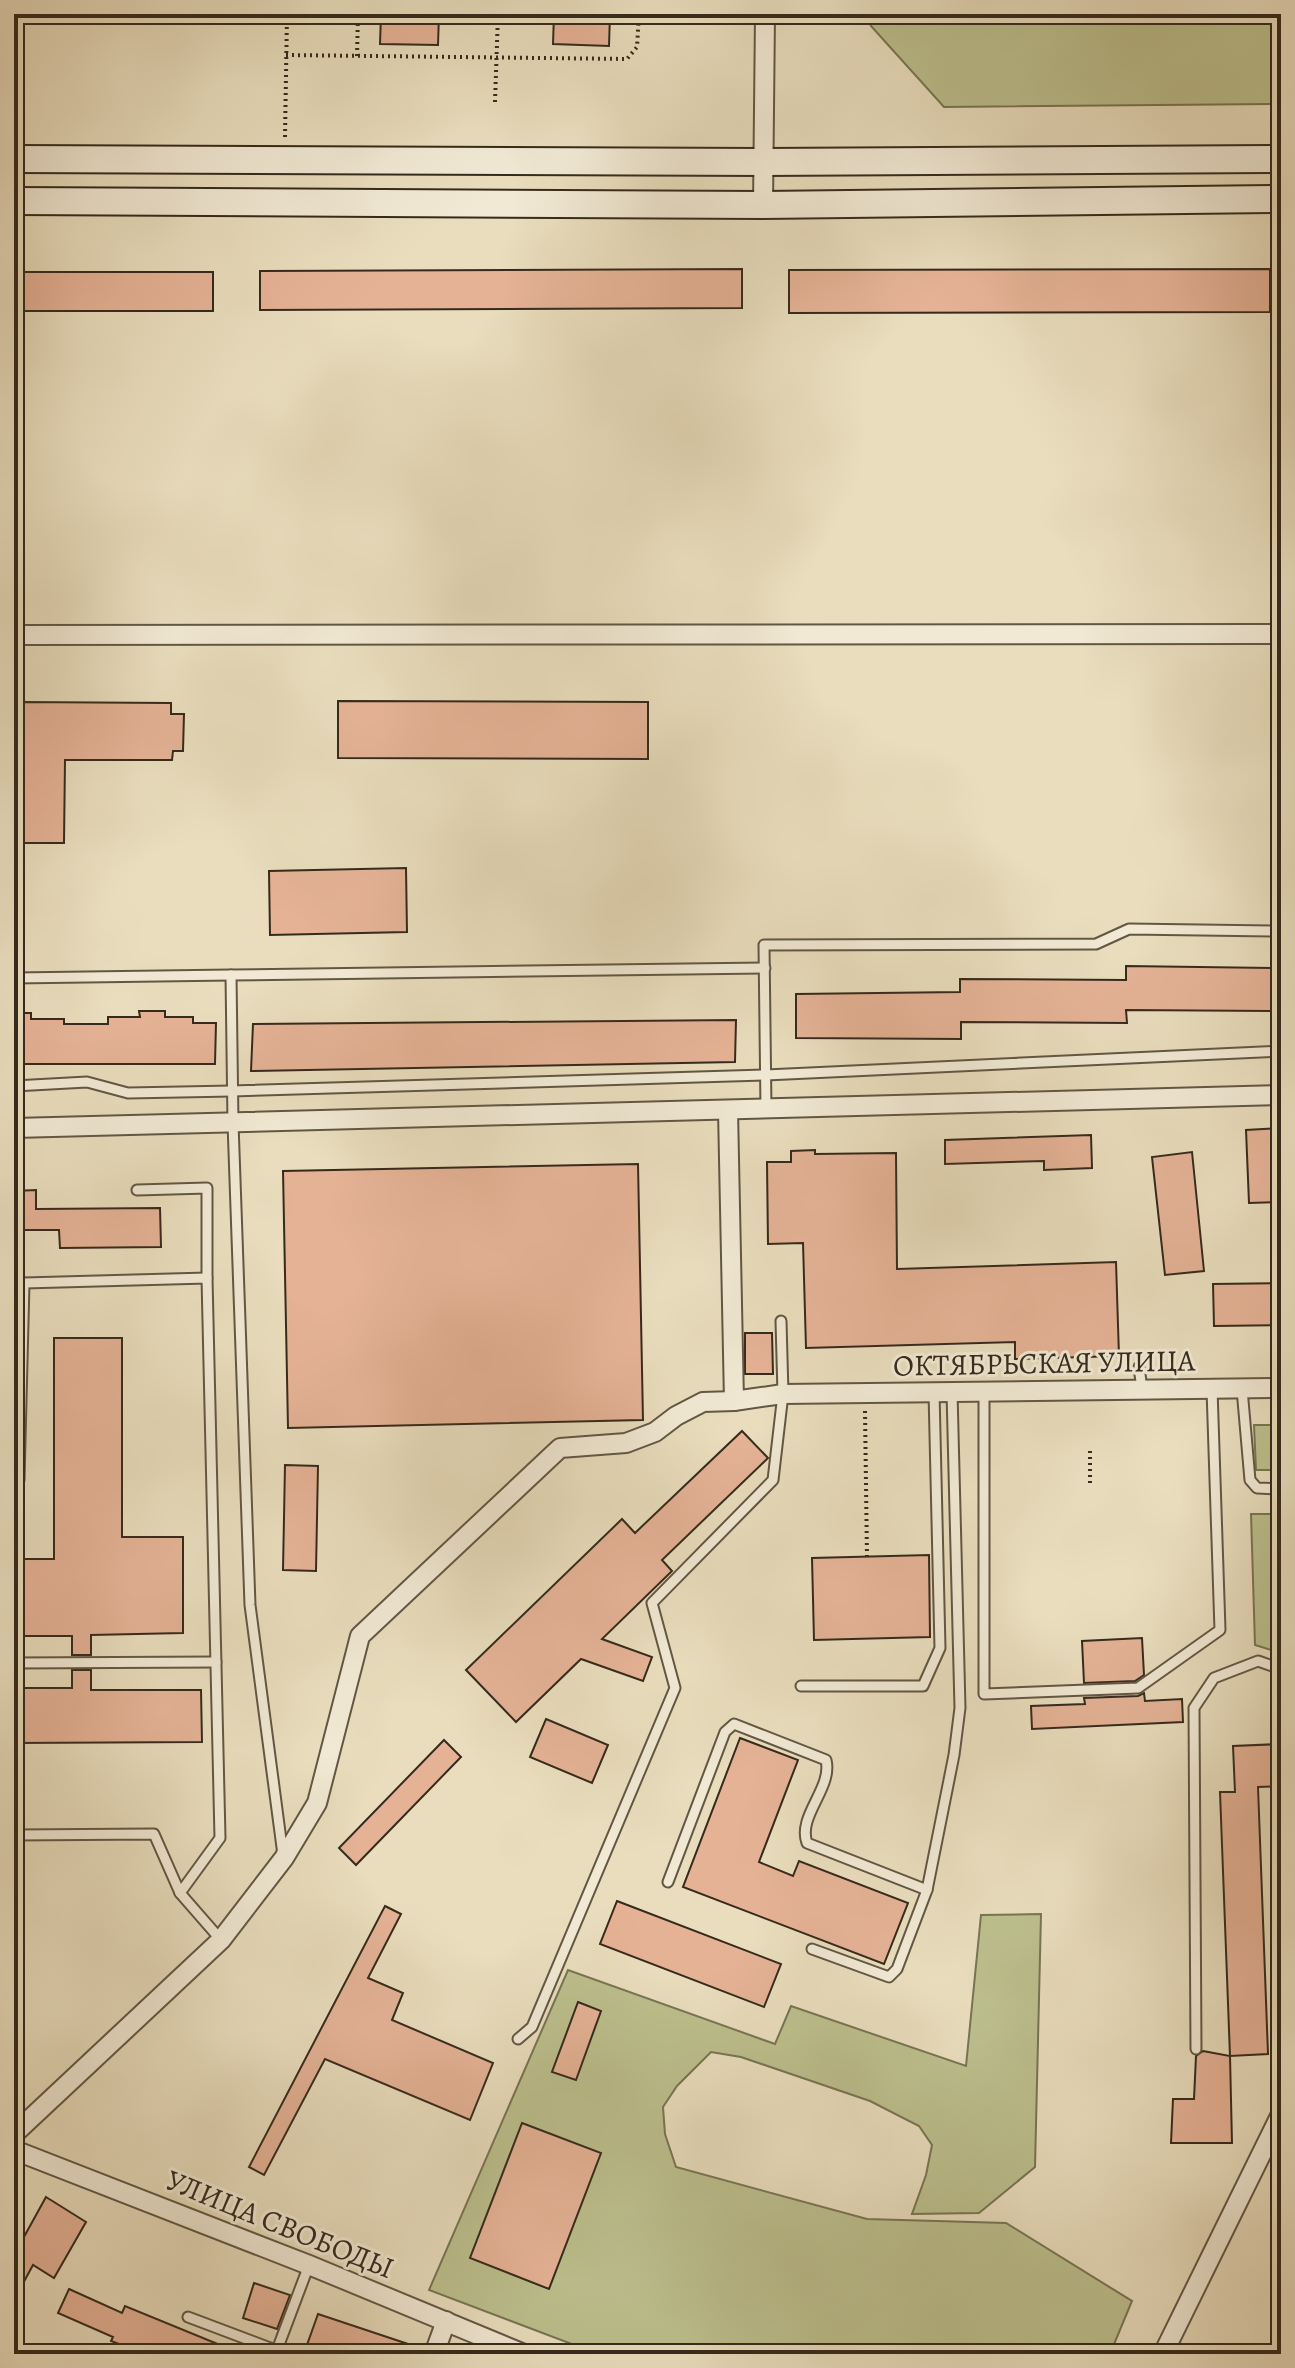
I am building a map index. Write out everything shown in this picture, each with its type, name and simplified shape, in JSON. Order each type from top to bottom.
[{"type":"street","points":[[763,205],[765,14]]},
{"type":"street","points":[[14,159],[764,162],[1281,159]]},
{"type":"street","points":[[14,201],[763,205],[1281,199]]},
{"type":"street","points":[[14,635],[1281,634]]},
{"type":"street","points":[[14,1128],[1281,1095]]},
{"type":"street","points":[[728,1110],[734,1401]]},
{"type":"street","name":"ОКТЯБРЬСКАЯ УЛИЦА","points":[[14,2134],[221,1940],[284,1858],[317,1803],[360,1636],[560,1448],[626,1443],[655,1432],[676,1416],[703,1402],[783,1394],[1281,1388]]},
{"type":"street","points":[[1163,2354],[1281,2114]]},
{"type":"street","name":"УЛИЦА СВОБОДЫ","points":[[14,2150],[309,2265],[524,2354]]},
{"type":"street","points":[[434,2354],[446,2321]]},
{"type":"lane","points":[[766,1109],[764,945],[1096,944],[1129,929],[1281,931]]},
{"type":"lane","points":[[14,978],[765,968]]},
{"type":"lane","points":[[231,975],[232,1091],[250,1605],[284,1858]]},
{"type":"lane","points":[[14,1086],[87,1082],[128,1093],[232,1091],[766,1075],[1281,1051]]},
{"type":"lane","points":[[137,1190],[207,1188],[220,1838],[180,1893]]},
{"type":"lane","points":[[14,1277],[24,1283],[207,1278]]},
{"type":"lane","points":[[14,1480],[19,1480],[24,1283]]},
{"type":"lane","points":[[518,2039],[532,2027],[675,1688],[652,1603],[773,1480],[783,1394],[781,1321]]},
{"type":"lane","points":[[1139,1367],[1142,1389]]},
{"type":"lane","points":[[984,1391],[984,1694],[1138,1688],[1220,1630],[1212,1389]]},
{"type":"lane","points":[[1242,1389],[1250,1480],[1257,1488],[1281,1489]]},
{"type":"lane","points":[[801,1686],[923,1686],[940,1648],[943,1392]]},
{"type":"lane","points":[[812,1949],[889,1977],[897,1969],[927,1890],[954,1755],[960,1708],[943,1392]]},
{"type":"lane","points":[[1196,2049],[1194,1708],[1214,1678],[1258,1661],[1281,1669]]},
{"type":"lane","points":[[14,1663],[216,1662]]},
{"type":"lane","points":[[668,1882],[725,1732],[734,1724],[826,1760],[827,1772],[806,1829],[807,1843],[927,1890]]},
{"type":"lane","points":[[14,1835],[154,1834],[180,1893],[221,1940]]},
{"type":"lane","points":[[188,2317],[281,2352],[309,2265]]},
{"type":"path","points":[[284,160],[287,14]]},
{"type":"path","points":[[357,56],[358,14]]},
{"type":"path","points":[[495,102],[498,14]]},
{"type":"path","points":[[286,55],[627,59],[637,47],[639,14]]},
{"type":"path","points":[[863,1392],[867,1432],[867,1557]]},
{"type":"path","points":[[1090,1451],[1090,1484]]},
{"type":"green space","points":[[867,14],[1281,14],[1281,104],[944,107],[871,26]]},
{"type":"green space","points":[[1254,1425],[1281,1425],[1281,1470],[1256,1470]]},
{"type":"green space","points":[[1251,1514],[1281,1514],[1281,1653],[1255,1645]]},
{"type":"green space","points":[[1041,1914],[1035,2167],[979,2213],[912,2214],[926,2175],[932,2145],[919,2126],[870,2101],[741,2057],[711,2052],[677,2086],[663,2107],[665,2134],[676,2167],[867,2219],[1006,2223],[1132,2301],[1110,2354],[598,2354],[429,2290],[568,1970],[775,2044],[791,2006],[966,2066],[981,1915]]},
{"type":"building","points":[[381,14],[439,14],[438,45],[380,44]]},
{"type":"building","points":[[554,14],[610,14],[609,46],[553,44]]},
{"type":"building","points":[[742,269],[742,308],[260,310],[260,271]]},
{"type":"building","points":[[1270,269],[1270,312],[789,313],[789,270]]},
{"type":"building","points":[[14,272],[213,272],[213,311],[14,311]]},
{"type":"building","points":[[338,701],[648,702],[648,759],[338,758]]},
{"type":"building","points":[[20,702],[171,703],[171,714],[184,714],[183,751],[173,751],[172,760],[65,760],[64,843],[14,843],[14,752],[20,752]]},
{"type":"building","points":[[406,868],[407,932],[270,935],[269,871]]},
{"type":"building","points":[[1126,966],[1281,968],[1281,1011],[1126,1010],[1127,1023],[961,1022],[961,1039],[796,1038],[796,994],[960,992],[960,979],[1126,980]]},
{"type":"building","points":[[139,1011],[165,1011],[165,1017],[193,1017],[193,1023],[216,1023],[215,1064],[14,1064],[14,1013],[31,1013],[31,1019],[64,1019],[64,1024],[108,1024],[108,1017],[140,1017]]},
{"type":"building","points":[[736,1020],[735,1062],[251,1071],[253,1024]]},
{"type":"building","points":[[1281,1128],[1281,1202],[1249,1203],[1246,1130]]},
{"type":"building","points":[[1091,1135],[1092,1168],[1044,1170],[1044,1161],[945,1164],[945,1140]]},
{"type":"building","points":[[815,1150],[815,1154],[896,1153],[897,1269],[1116,1262],[1119,1356],[1015,1359],[1015,1342],[806,1348],[803,1243],[768,1244],[767,1162],[791,1162],[791,1151]]},
{"type":"building","points":[[1192,1152],[1204,1271],[1165,1275],[1152,1157]]},
{"type":"building","points":[[638,1164],[643,1420],[288,1428],[283,1171]]},
{"type":"building","points":[[36,1190],[36,1209],[160,1208],[161,1247],[60,1248],[59,1230],[14,1230],[14,1191]]},
{"type":"building","points":[[1281,1283],[1281,1325],[1214,1326],[1213,1284]]},
{"type":"building","points":[[745,1333],[772,1333],[773,1374],[745,1374]]},
{"type":"building","points":[[54,1338],[122,1338],[122,1537],[183,1537],[183,1633],[91,1635],[91,1655],[72,1655],[72,1636],[14,1636],[14,1559],[54,1559]]},
{"type":"building","points":[[742,1431],[768,1458],[662,1560],[672,1571],[602,1639],[652,1657],[643,1681],[581,1659],[516,1722],[466,1670],[622,1519],[635,1533]]},
{"type":"building","points":[[285,1465],[318,1466],[316,1571],[283,1570]]},
{"type":"building","points":[[929,1555],[930,1637],[814,1640],[812,1558]]},
{"type":"building","points":[[1142,1638],[1144,1675],[1135,1681],[1084,1683],[1082,1641]]},
{"type":"building","points":[[72,1670],[91,1670],[91,1690],[201,1690],[202,1742],[14,1743],[14,1688],[72,1688]]},
{"type":"building","points":[[1144,1693],[1145,1701],[1182,1699],[1183,1722],[1032,1729],[1031,1706],[1085,1704],[1084,1698],[1138,1696]]},
{"type":"building","points":[[546,1719],[608,1745],[592,1783],[530,1757]]},
{"type":"building","points":[[740,1738],[798,1760],[759,1862],[793,1876],[799,1861],[908,1903],[884,1964],[683,1887]]},
{"type":"building","points":[[444,1740],[461,1757],[356,1865],[339,1848]]},
{"type":"building","points":[[1281,1744],[1281,1786],[1258,1787],[1268,2054],[1230,2056],[1220,1792],[1235,1792],[1233,1746]]},
{"type":"building","points":[[617,1901],[781,1964],[764,2007],[600,1944]]},
{"type":"building","points":[[385,1906],[401,1914],[368,1978],[403,1993],[392,2020],[493,2063],[470,2120],[325,2059],[264,2175],[249,2167]]},
{"type":"building","points":[[578,2002],[601,2011],[576,2080],[552,2072]]},
{"type":"building","points":[[1203,2051],[1230,2056],[1232,2143],[1171,2143],[1173,2099],[1194,2099],[1196,2056]]},
{"type":"building","points":[[522,2123],[601,2153],[549,2289],[470,2258]]},
{"type":"building","points":[[46,2197],[86,2222],[54,2278],[33,2265],[14,2300],[14,2255]]},
{"type":"building","points":[[254,2283],[290,2295],[277,2329],[243,2318]]},
{"type":"building","points":[[69,2289],[122,2313],[125,2306],[242,2354],[145,2354],[111,2341],[113,2337],[58,2313]]},
{"type":"building","points":[[318,2314],[423,2349],[422,2354],[333,2354],[307,2345]]}]
